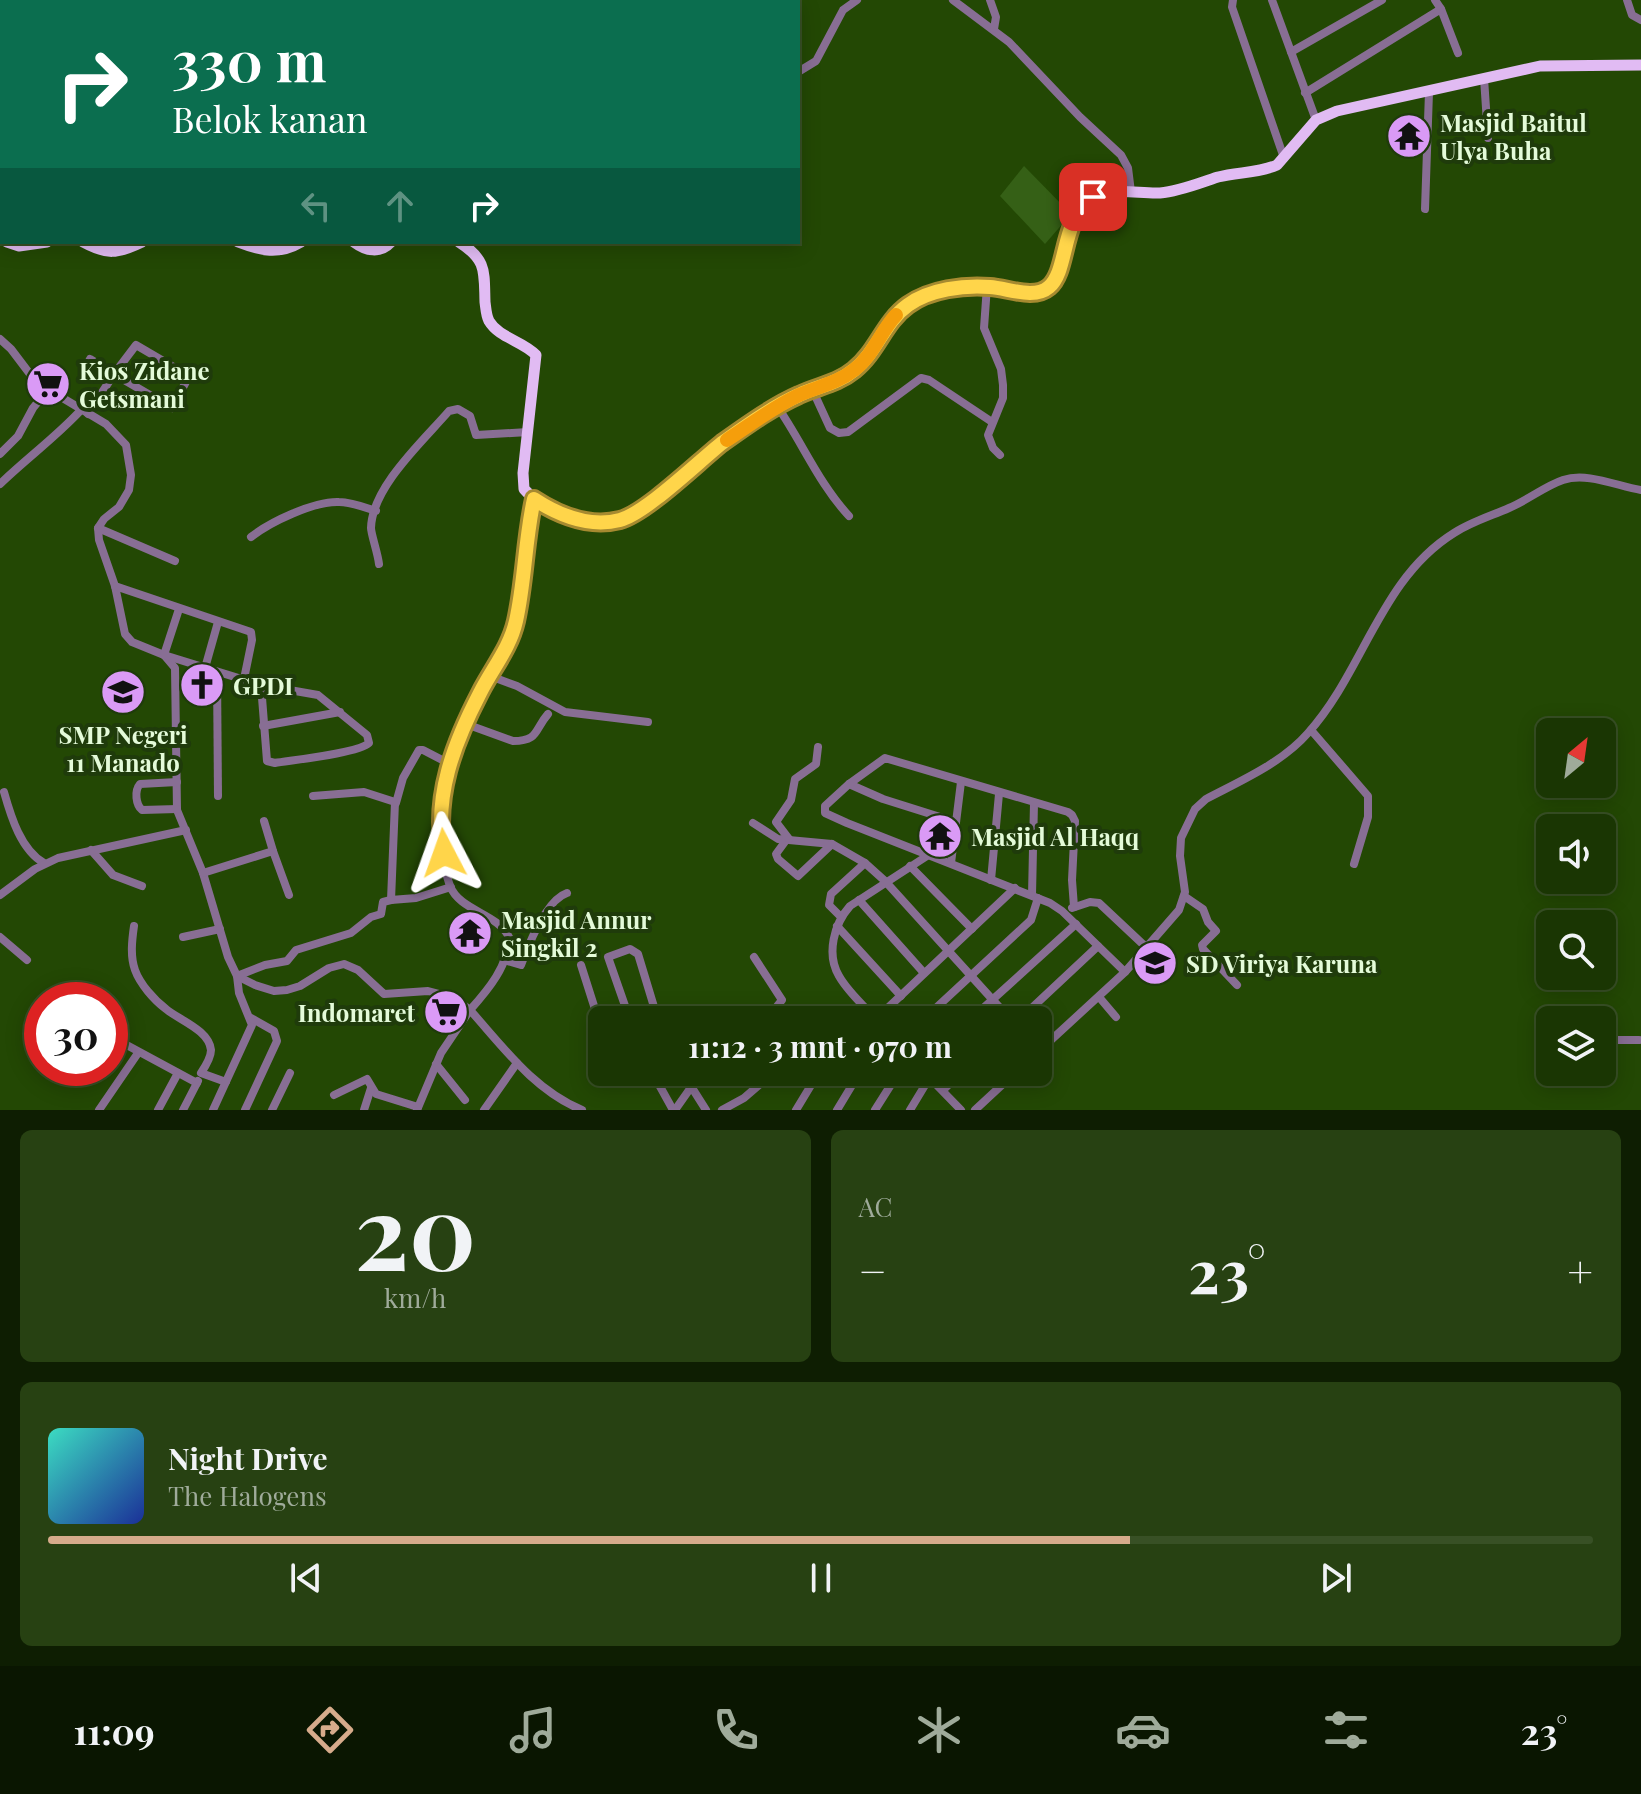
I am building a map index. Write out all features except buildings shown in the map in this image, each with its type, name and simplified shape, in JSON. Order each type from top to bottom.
[{"type":"highway","points":[[462,244],[483,264],[489,322],[536,355],[524,489],[534,499],[579,520],[592,523],[625,518],[656,497],[723,442],[777,406],[839,380],[861,364],[892,319],[913,301],[943,291],[987,286],[1032,293],[1047,290],[1055,279],[1078,210],[1093,197],[1184,189],[1221,177],[1269,168],[1284,158],[1316,120],[1337,111],[1540,66],[1641,65]]},
{"type":"highway","points":[[88,244],[108,252],[137,244]]},
{"type":"highway","points":[[243,244],[270,252],[298,244]]},
{"type":"highway","points":[[358,244],[370,250],[386,248],[389,244]]},
{"type":"street","points":[[800,71],[816,61],[843,10],[857,0]]},
{"type":"street","points":[[953,0],[994,29],[1098,136],[1121,155],[1128,168],[1131,192]]},
{"type":"street","points":[[990,0],[996,17],[994,29]]},
{"type":"street","points":[[1233,0],[1232,7],[1284,158]]},
{"type":"street","points":[[1272,0],[1316,120]]},
{"type":"street","points":[[1291,52],[1382,0]]},
{"type":"street","points":[[1435,0],[1458,53]]},
{"type":"street","points":[[1627,0],[1632,15],[1641,20]]},
{"type":"street","points":[[1305,93],[1441,9]]},
{"type":"street","points":[[1484,78],[1488,138]]},
{"type":"street","points":[[1425,209],[1429,92]]},
{"type":"street","points":[[987,286],[984,328],[1001,369],[1003,385],[1001,404],[992,422],[989,440],[1000,455]]},
{"type":"street","points":[[0,339],[36,382],[106,424],[126,445],[131,482],[126,497],[98,528],[125,634],[132,642],[261,685],[318,695],[369,738],[369,743],[365,747],[269,762],[265,756],[261,685]]},
{"type":"street","points":[[0,484],[84,412],[114,374],[132,347],[136,345],[188,378],[171,408],[114,374],[90,359],[85,369]]},
{"type":"street","points":[[813,391],[830,428],[839,433],[848,432],[921,378],[929,380],[992,422]]},
{"type":"street","points":[[0,454],[18,436],[33,408],[47,391]]},
{"type":"street","points":[[777,406],[823,483],[849,516]]},
{"type":"street","points":[[379,564],[371,529],[376,511],[391,479],[450,411],[460,410],[470,416],[476,435],[528,432]]},
{"type":"street","points":[[1052,1039],[1148,949],[1179,910],[1184,896],[1181,838],[1195,809],[1206,799],[1292,749],[1311,730],[1358,660],[1393,594],[1406,576],[1452,533],[1520,504],[1566,479],[1582,477],[1641,490]]},
{"type":"street","points":[[334,1095],[365,1079],[376,1094],[417,1109],[436,1064],[504,960],[509,943],[506,931],[456,895],[451,887],[440,834],[443,788],[450,764],[515,622],[526,533],[534,499]]},
{"type":"street","points":[[251,537],[286,517],[329,503],[341,502],[376,511]]},
{"type":"street","points":[[98,528],[175,561]]},
{"type":"street","points":[[115,586],[251,632],[253,635],[244,679]]},
{"type":"street","points":[[164,655],[179,609]]},
{"type":"street","points":[[205,668],[218,622]]},
{"type":"street","points":[[164,655],[175,668],[177,809],[203,873],[237,976],[243,1006],[251,1018],[278,1035],[245,1110]]},
{"type":"street","points":[[217,672],[218,796]]},
{"type":"street","points":[[490,676],[517,686],[565,712],[648,722]]},
{"type":"street","points":[[263,726],[340,712]]},
{"type":"street","points":[[466,724],[521,741],[536,735],[548,714]]},
{"type":"street","points":[[1311,730],[1368,796],[1368,817],[1354,864]]},
{"type":"street","points":[[788,839],[776,822],[791,800],[795,779],[816,764],[818,747]]},
{"type":"street","points":[[391,900],[396,803],[403,778],[419,750],[450,764]]},
{"type":"street","points":[[1074,907],[1074,817],[1068,812],[885,758],[827,802],[825,813],[927,856],[1035,896],[1062,911],[1125,972]]},
{"type":"street","points":[[177,782],[140,784],[137,798],[142,810],[177,809]]},
{"type":"street","points":[[951,863],[961,782]]},
{"type":"street","points":[[849,784],[883,799],[956,822]]},
{"type":"street","points":[[4,792],[24,843],[44,863]]},
{"type":"street","points":[[313,796],[364,792],[396,803]]},
{"type":"street","points":[[991,880],[999,794]]},
{"type":"street","points":[[938,1006],[1031,920],[1035,896],[1034,803]]},
{"type":"street","points":[[264,821],[289,895]]},
{"type":"street","points":[[753,823],[772,836],[832,844],[865,863],[999,1006]]},
{"type":"street","points":[[0,895],[44,863],[186,830]]},
{"type":"street","points":[[788,839],[776,854],[798,876],[832,844]]},
{"type":"street","points":[[91,850],[115,876],[142,886]]},
{"type":"street","points":[[203,873],[273,851]]},
{"type":"street","points":[[863,1006],[837,974],[833,943],[839,922],[859,900],[927,856]]},
{"type":"street","points":[[865,863],[830,896],[829,905],[839,922],[901,996]]},
{"type":"street","points":[[910,866],[972,929]]},
{"type":"street","points":[[237,976],[265,965],[287,961],[298,950],[351,933],[371,917],[381,914],[383,902],[416,898],[451,887]]},
{"type":"street","points":[[890,1006],[1015,888]]},
{"type":"street","points":[[504,960],[521,965],[551,905],[567,893]]},
{"type":"street","points":[[1184,896],[1203,909],[1216,931],[1202,945],[1203,949],[1237,985]]},
{"type":"street","points":[[859,900],[924,973]]},
{"type":"street","points":[[1062,911],[1090,902],[1099,903],[1148,949]]},
{"type":"street","points":[[985,1006],[1076,924]]},
{"type":"street","points":[[134,926],[133,961],[139,978],[160,1004],[199,1031],[211,1049],[183,1110]]},
{"type":"street","points":[[183,937],[220,929]]},
{"type":"street","points":[[0,937],[27,960]]},
{"type":"street","points":[[1034,1006],[1098,946]]},
{"type":"street","points":[[625,1006],[608,957],[630,949],[638,954],[654,1006]]},
{"type":"street","points":[[754,957],[782,1000],[777,1006]]},
{"type":"street","points":[[237,976],[274,991],[287,990],[300,986],[329,968],[344,964],[358,970],[384,994],[428,991],[455,998],[470,1010],[542,1088],[582,1110]]},
{"type":"street","points":[[581,965],[594,1006]]},
{"type":"street","points":[[1099,997],[1116,1017]]},
{"type":"street","points":[[213,1110],[251,1031],[251,1018]]},
{"type":"street","points":[[1616,1040],[1640,1040]]},
{"type":"street","points":[[128,1047],[197,1083]]},
{"type":"street","points":[[99,1110],[138,1053]]},
{"type":"street","points":[[484,1110],[517,1063]]},
{"type":"street","points":[[436,1064],[465,1100]]},
{"type":"street","points":[[158,1110],[178,1073]]},
{"type":"street","points":[[201,1073],[226,1082]]},
{"type":"street","points":[[272,1110],[290,1073]]},
{"type":"street","points":[[364,1110],[372,1086]]},
{"type":"street","points":[[660,1086],[674,1110],[691,1087],[706,1110]]},
{"type":"street","points":[[722,1110],[758,1086]]},
{"type":"street","points":[[796,1110],[811,1086]]},
{"type":"street","points":[[837,1110],[852,1086]]},
{"type":"street","points":[[875,1110],[890,1086]]},
{"type":"street","points":[[910,1110],[922,1086]]},
{"type":"street","points":[[939,1086],[961,1110]]},
{"type":"street","points":[[943,1090],[947,1086]]},
{"type":"street","points":[[975,1110],[1001,1086]]},
{"type":"green space","points":[[1024,166],[1071,214],[1045,244],[1000,196]]},
{"type":"slow traffic","points":[[727,440],[777,406],[827,386],[854,370],[868,356],[896,315]]},
{"type":"place","name":"Masjid Baitul Ulya Buha","points":[[1409,136]]},
{"type":"place","name":"Kios Zidane Getsmani","points":[[48,384]]},
{"type":"place","name":"GPDI","points":[[202,685]]},
{"type":"place","name":"SMP Negeri 11 Manado","points":[[123,692]]},
{"type":"place","name":"Masjid Al Haqq","points":[[940,836]]},
{"type":"place","name":"Masjid Annur Singkil 2","points":[[470,933]]},
{"type":"place","name":"SD Viriya Karuna","points":[[1155,963]]},
{"type":"place","name":"Indomaret","points":[[446,1012]]},
{"type":"route","points":[[444,853],[440,834],[443,788],[454,750],[480,692],[501,657],[515,622],[526,533],[534,499],[563,515],[592,523],[625,518],[656,497],[723,442],[777,406],[827,386],[854,370],[868,356],[892,319],[913,301],[960,288],[987,286],[1032,293],[1047,290],[1055,279],[1078,210],[1093,197]]}]
